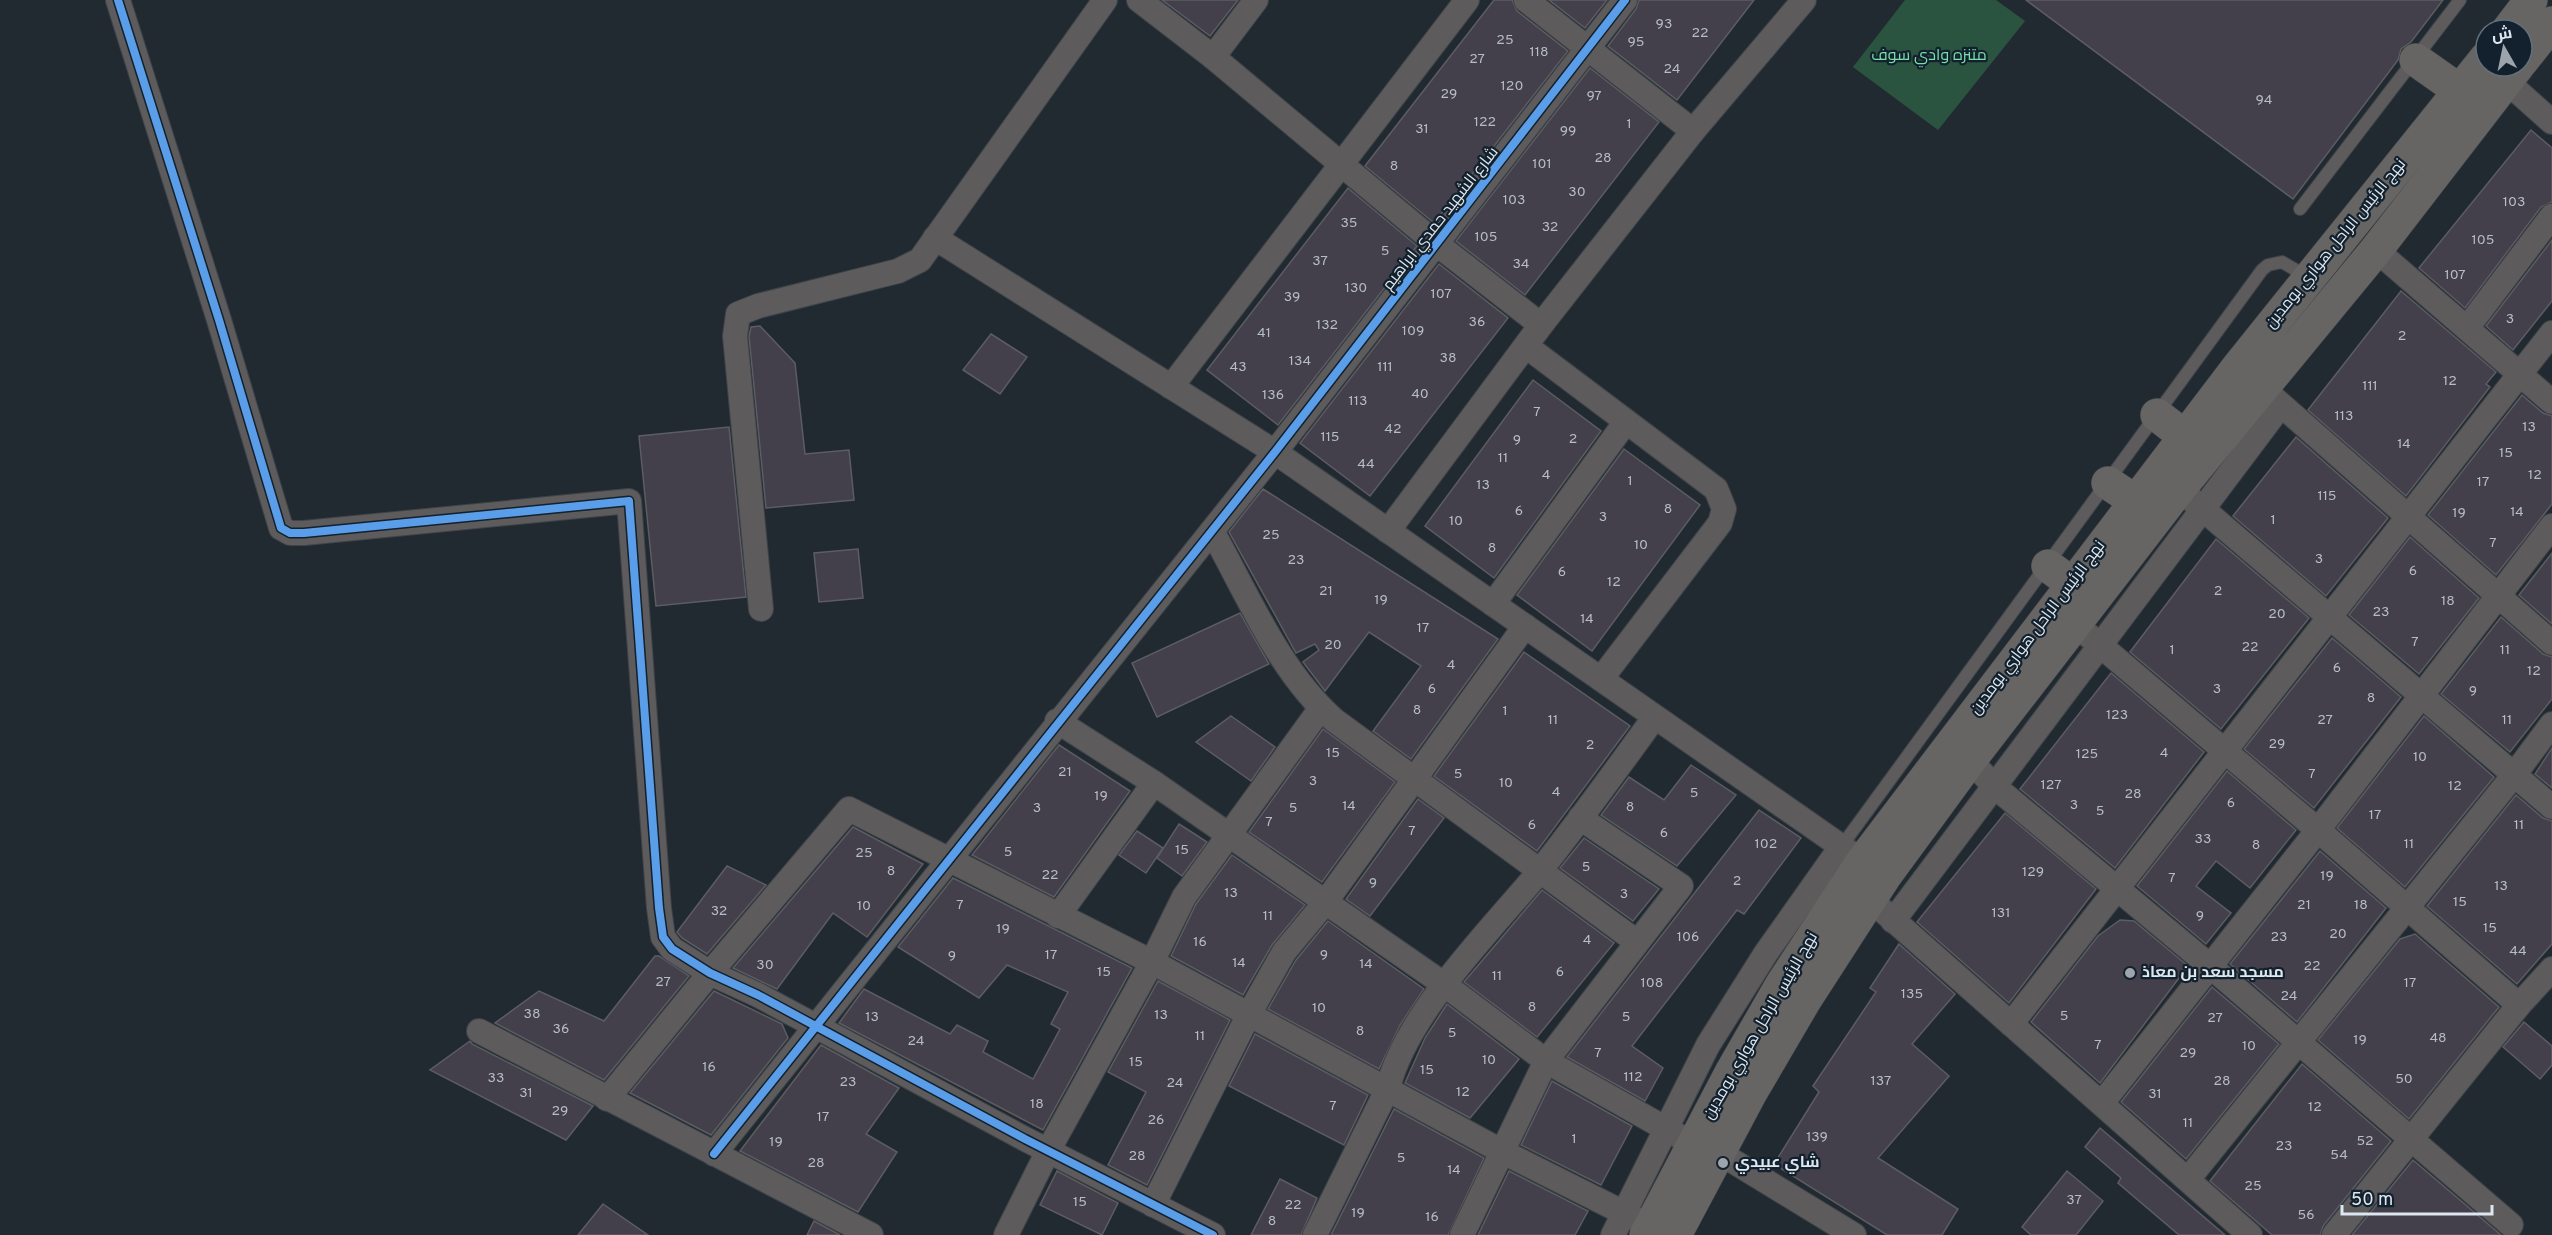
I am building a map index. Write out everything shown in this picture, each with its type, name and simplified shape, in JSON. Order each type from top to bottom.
[{"type":"main road","points":[[2517,18],[2531,0]]},
{"type":"main road","name":"نهج الرئيس الراحل هواري بومدين","points":[[2534,41],[2552,23]]},
{"type":"main road","points":[[2416,60],[2460,91]]},
{"type":"main road","name":"نهج الرئيس الراحل هواري بومدين","points":[[2070,583],[2191,499],[2196,445],[2309,278],[2460,91],[2485,78]]},
{"type":"main road","name":"نهج الرئيس الراحل هواري بومدين","points":[[1649,1227],[1706,1148],[1805,1000],[1864,871],[2070,583],[2135,501],[2196,445],[2272,396],[2499,78]]},
{"type":"main road","points":[[2157,415],[2196,445]]},
{"type":"main road","points":[[2108,483],[2135,501]]},
{"type":"main road","name":"نهج الرئيس الراحل هواري بومدين","points":[[1864,871],[1970,760],[2074,624],[2070,583]]},
{"type":"street","points":[[118,0],[219,320],[281,528],[290,532],[304,533],[629,501],[663,937],[672,949],[710,973],[1212,1235]]},
{"type":"street","points":[[761,609],[735,336],[738,314],[758,306],[898,271],[920,260],[1105,0]]},
{"type":"street","points":[[1139,0],[1213,57],[1438,246],[1541,325]]},
{"type":"street","points":[[1213,57],[1256,0]]},
{"type":"street","points":[[1171,387],[1467,0]]},
{"type":"street","points":[[1526,0],[1693,131]]},
{"type":"street","name":"شارع الشهيد حمدي ابراهيم","points":[[714,1154],[1438,246],[1625,0]]},
{"type":"street","points":[[1388,531],[1541,325],[1693,131],[1803,0]]},
{"type":"street","points":[[2517,78],[2552,122]]},
{"type":"street","points":[[2467,328],[2552,216]]},
{"type":"street","points":[[935,238],[1275,452],[1654,718],[1804,819],[1864,871],[1893,921],[2189,1178],[2250,1235]]},
{"type":"street","points":[[2376,250],[2552,402]]},
{"type":"street","points":[[2011,1024],[2552,333]]},
{"type":"street","points":[[1526,346],[1625,423],[1716,489],[1724,509],[1720,524],[1601,679]]},
{"type":"street","points":[[1893,921],[2100,644],[2191,499],[2272,396],[2552,643]]},
{"type":"street","points":[[1493,604],[1625,423]]},
{"type":"street","points":[[2191,499],[2552,807]]},
{"type":"street","points":[[2102,1103],[2318,830],[2552,526]]},
{"type":"street","points":[[1212,531],[1284,660],[1321,708],[1637,942]]},
{"type":"street","points":[[2074,624],[2408,907],[2519,1005]]},
{"type":"street","points":[[1153,1204],[1248,1016],[1284,952],[1324,904],[1525,626]]},
{"type":"street","points":[[1006,1235],[1048,1151],[1152,962],[1184,897],[1321,708]]},
{"type":"street","points":[[1315,1235],[1388,1088],[1393,1066],[1445,985],[1581,818],[1654,718]]},
{"type":"street","points":[[1057,721],[1154,783],[1227,837],[1445,985],[1546,1061],[1706,1148],[1854,1235]]},
{"type":"street","points":[[2189,1178],[2514,775],[2552,724]]},
{"type":"street","points":[[1970,760],[1994,786],[2117,891],[2210,966],[2511,1225]]},
{"type":"street","points":[[1058,916],[1154,783]]},
{"type":"street","points":[[607,1099],[849,809],[1152,962],[1503,1152],[1649,1227]]},
{"type":"street","points":[[1462,1235],[1546,1061],[1681,885],[1581,818]]},
{"type":"street","points":[[1649,1227],[1665,1127],[1708,1045],[1749,980],[1864,871]]},
{"type":"street","points":[[2334,1235],[2519,1005],[2552,969]]},
{"type":"street","points":[[479,1031],[865,1234]]},
{"type":"street","points":[[1613,1235],[1649,1227]]},
{"type":"lane","points":[[2300,209],[2460,0]]},
{"type":"lane","points":[[2070,583],[2108,483],[2268,265],[2282,262],[2309,278]]},
{"type":"green space","name":"متنزه وادي سوف","points":[[1905,0],[1996,0],[2025,21],[1938,130],[1853,67]]},
{"type":"building","points":[[1162,0],[1238,0],[1210,36]]},
{"type":"building","points":[[1494,0],[1512,0],[1517,11],[1568,51],[1434,223],[1365,166]]},
{"type":"building","points":[[1549,0],[1607,0],[1585,28]]},
{"type":"building","points":[[1639,0],[1754,0],[1677,100],[1608,46],[1636,9]]},
{"type":"building","points":[[2026,0],[2443,0],[2411,42],[2401,49],[2398,60],[2293,199]]},
{"type":"building","points":[[1590,68],[1659,122],[1525,295],[1456,241]]},
{"type":"building","points":[[2531,130],[2552,148],[2552,202],[2541,207],[2465,308],[2419,268]]},
{"type":"building","points":[[1348,188],[1417,246],[1278,425],[1207,370]]},
{"type":"building","points":[[2552,240],[2552,301],[2513,350],[2486,326]]},
{"type":"building","points":[[1439,264],[1508,318],[1370,496],[1300,443]]},
{"type":"building","points":[[2401,291],[2496,372],[2486,384],[2490,387],[2406,496],[2308,410]]},
{"type":"building","points":[[760,326],[795,363],[805,454],[849,450],[854,500],[766,508],[749,336],[751,327]]},
{"type":"building","points":[[991,334],[1027,357],[1000,394],[963,370]]},
{"type":"building","points":[[1533,380],[1601,431],[1494,578],[1425,526]]},
{"type":"building","points":[[2522,395],[2543,413],[2552,416],[2552,504],[2496,575],[2428,515]]},
{"type":"building","points":[[729,427],[746,597],[656,606],[639,436]]},
{"type":"building","points":[[2296,437],[2388,518],[2326,596],[2233,516]]},
{"type":"building","points":[[1624,449],[1700,505],[1592,651],[1517,595]]},
{"type":"building","points":[[1263,489],[1498,639],[1411,759],[1373,731],[1421,666],[1369,632],[1325,691],[1303,662],[1319,650],[1315,644],[1296,653],[1229,532]]},
{"type":"building","points":[[2410,537],[2479,598],[2419,674],[2349,615]]},
{"type":"building","points":[[2216,539],[2309,618],[2221,729],[2130,652]]},
{"type":"building","points":[[858,549],[863,598],[819,602],[814,553]]},
{"type":"building","points":[[2552,553],[2552,624],[2519,595]]},
{"type":"building","points":[[1240,613],[1269,664],[1157,717],[1132,663]]},
{"type":"building","points":[[2501,617],[2543,654],[2552,657],[2552,699],[2510,752],[2441,694]]},
{"type":"building","points":[[2332,638],[2401,697],[2314,808],[2244,749]]},
{"type":"building","points":[[1524,652],[1630,726],[1537,851],[1434,776]]},
{"type":"building","points":[[2111,673],[2204,752],[2115,868],[2020,789]]},
{"type":"building","points":[[1231,716],[1275,747],[1251,781],[1196,742]]},
{"type":"building","points":[[2424,716],[2494,777],[2405,887],[2337,828]]},
{"type":"building","points":[[1323,729],[1395,782],[1322,882],[1249,832]]},
{"type":"building","points":[[1059,745],[1130,791],[1054,897],[972,855]]},
{"type":"building","points":[[2552,748],[2552,788],[2535,774]]},
{"type":"building","points":[[1691,765],[1736,795],[1677,866],[1601,815],[1629,777],[1664,800]]},
{"type":"building","points":[[2227,771],[2296,830],[2250,888],[2216,861],[2196,886],[2231,913],[2206,944],[2137,886]]},
{"type":"building","points":[[2516,795],[2543,818],[2552,821],[2552,944],[2517,984],[2427,906]]},
{"type":"building","points":[[1418,799],[1444,818],[1370,916],[1346,899]]},
{"type":"building","points":[[1759,810],[1801,838],[1744,914],[1737,910],[1632,1046],[1663,1068],[1645,1101],[1567,1057]]},
{"type":"building","points":[[2005,813],[2096,889],[2009,1003],[1917,922]]},
{"type":"building","points":[[1179,824],[1207,842],[1182,876],[1157,858]]},
{"type":"building","points":[[853,827],[923,864],[867,937],[833,913],[777,989],[733,968]]},
{"type":"building","points":[[1137,831],[1163,848],[1146,873],[1119,855]]},
{"type":"building","points":[[1584,838],[1659,889],[1633,921],[1560,868]]},
{"type":"building","points":[[2320,851],[2386,908],[2297,1022],[2230,964]]},
{"type":"building","points":[[1232,855],[1305,905],[1272,945],[1243,995],[1171,956],[1196,904]]},
{"type":"building","points":[[727,866],[766,885],[707,954],[682,938],[677,932]]},
{"type":"building","points":[[953,878],[1132,968],[1043,1130],[839,1023],[864,989],[950,1034],[957,1025],[988,1041],[983,1052],[1033,1079],[1060,1029],[1051,1024],[1068,992],[1007,965],[979,998],[898,947]]},
{"type":"building","points":[[1542,890],[1614,943],[1537,1037],[1464,982]]},
{"type":"building","points":[[2120,920],[2134,921],[2188,966],[2100,1083],[2031,1022],[2098,936]]},
{"type":"building","points":[[1328,921],[1424,989],[1400,1025],[1379,1069],[1268,1009],[1296,960]]},
{"type":"building","points":[[2415,934],[2499,1007],[2409,1119],[2318,1040],[2400,939]]},
{"type":"building","points":[[1899,944],[1955,994],[1912,1044],[1949,1076],[1878,1158],[1958,1209],[1942,1235],[1887,1235],[1774,1164],[1819,1092],[1813,1086],[1876,992],[1870,988]]},
{"type":"building","points":[[655,956],[659,956],[689,976],[604,1080],[495,1023],[539,991],[604,1021]]},
{"type":"building","points":[[1158,981],[1230,1020],[1147,1185],[1108,1165],[1146,1092],[1108,1072]]},
{"type":"building","points":[[2212,987],[2279,1044],[2186,1159],[2121,1102]]},
{"type":"building","points":[[714,991],[782,1024],[788,1038],[711,1135],[630,1093]]},
{"type":"building","points":[[1447,1004],[1519,1059],[1470,1118],[1405,1083],[1425,1038]]},
{"type":"building","points":[[2524,1022],[2552,1046],[2552,1065],[2540,1079],[2503,1047]]},
{"type":"building","points":[[1255,1034],[1368,1095],[1344,1145],[1229,1086]]},
{"type":"building","points":[[470,1041],[593,1106],[566,1140],[430,1070]]},
{"type":"building","points":[[821,1045],[899,1088],[866,1134],[897,1152],[858,1212],[740,1151]]},
{"type":"building","points":[[2302,1064],[2391,1141],[2323,1226],[2320,1235],[2272,1235],[2210,1181]]},
{"type":"building","points":[[1552,1081],[1632,1126],[1601,1185],[1521,1145]]},
{"type":"building","points":[[1394,1109],[1484,1158],[1448,1235],[1331,1235]]},
{"type":"building","points":[[2100,1128],[2225,1235],[2179,1235],[2118,1183],[2121,1178],[2085,1147]]},
{"type":"building","points":[[2413,1160],[2501,1235],[2352,1235]]},
{"type":"building","points":[[1057,1171],[1118,1203],[1102,1235],[1040,1205]]},
{"type":"building","points":[[1509,1171],[1588,1211],[1575,1235],[1478,1235]]},
{"type":"building","points":[[2067,1171],[2103,1201],[2076,1235],[2031,1235],[2022,1227]]},
{"type":"building","points":[[1280,1179],[1317,1198],[1301,1235],[1251,1235]]},
{"type":"building","points":[[603,1204],[648,1235],[578,1235]]},
{"type":"building","points":[[814,1221],[840,1235],[807,1235]]},
{"type":"cycle path","points":[[118,0],[219,320],[281,528],[290,533],[304,533],[629,501],[659,908],[663,937],[672,949],[710,973],[758,995],[1025,1139],[1213,1235]]},
{"type":"cycle path","points":[[714,1154],[1275,452],[1625,0]]},
{"type":"place","name":"مسجد سعد بن معاذ","points":[[2130,973]]},
{"type":"place","name":"شاي عبيدي","points":[[1723,1163]]}]
